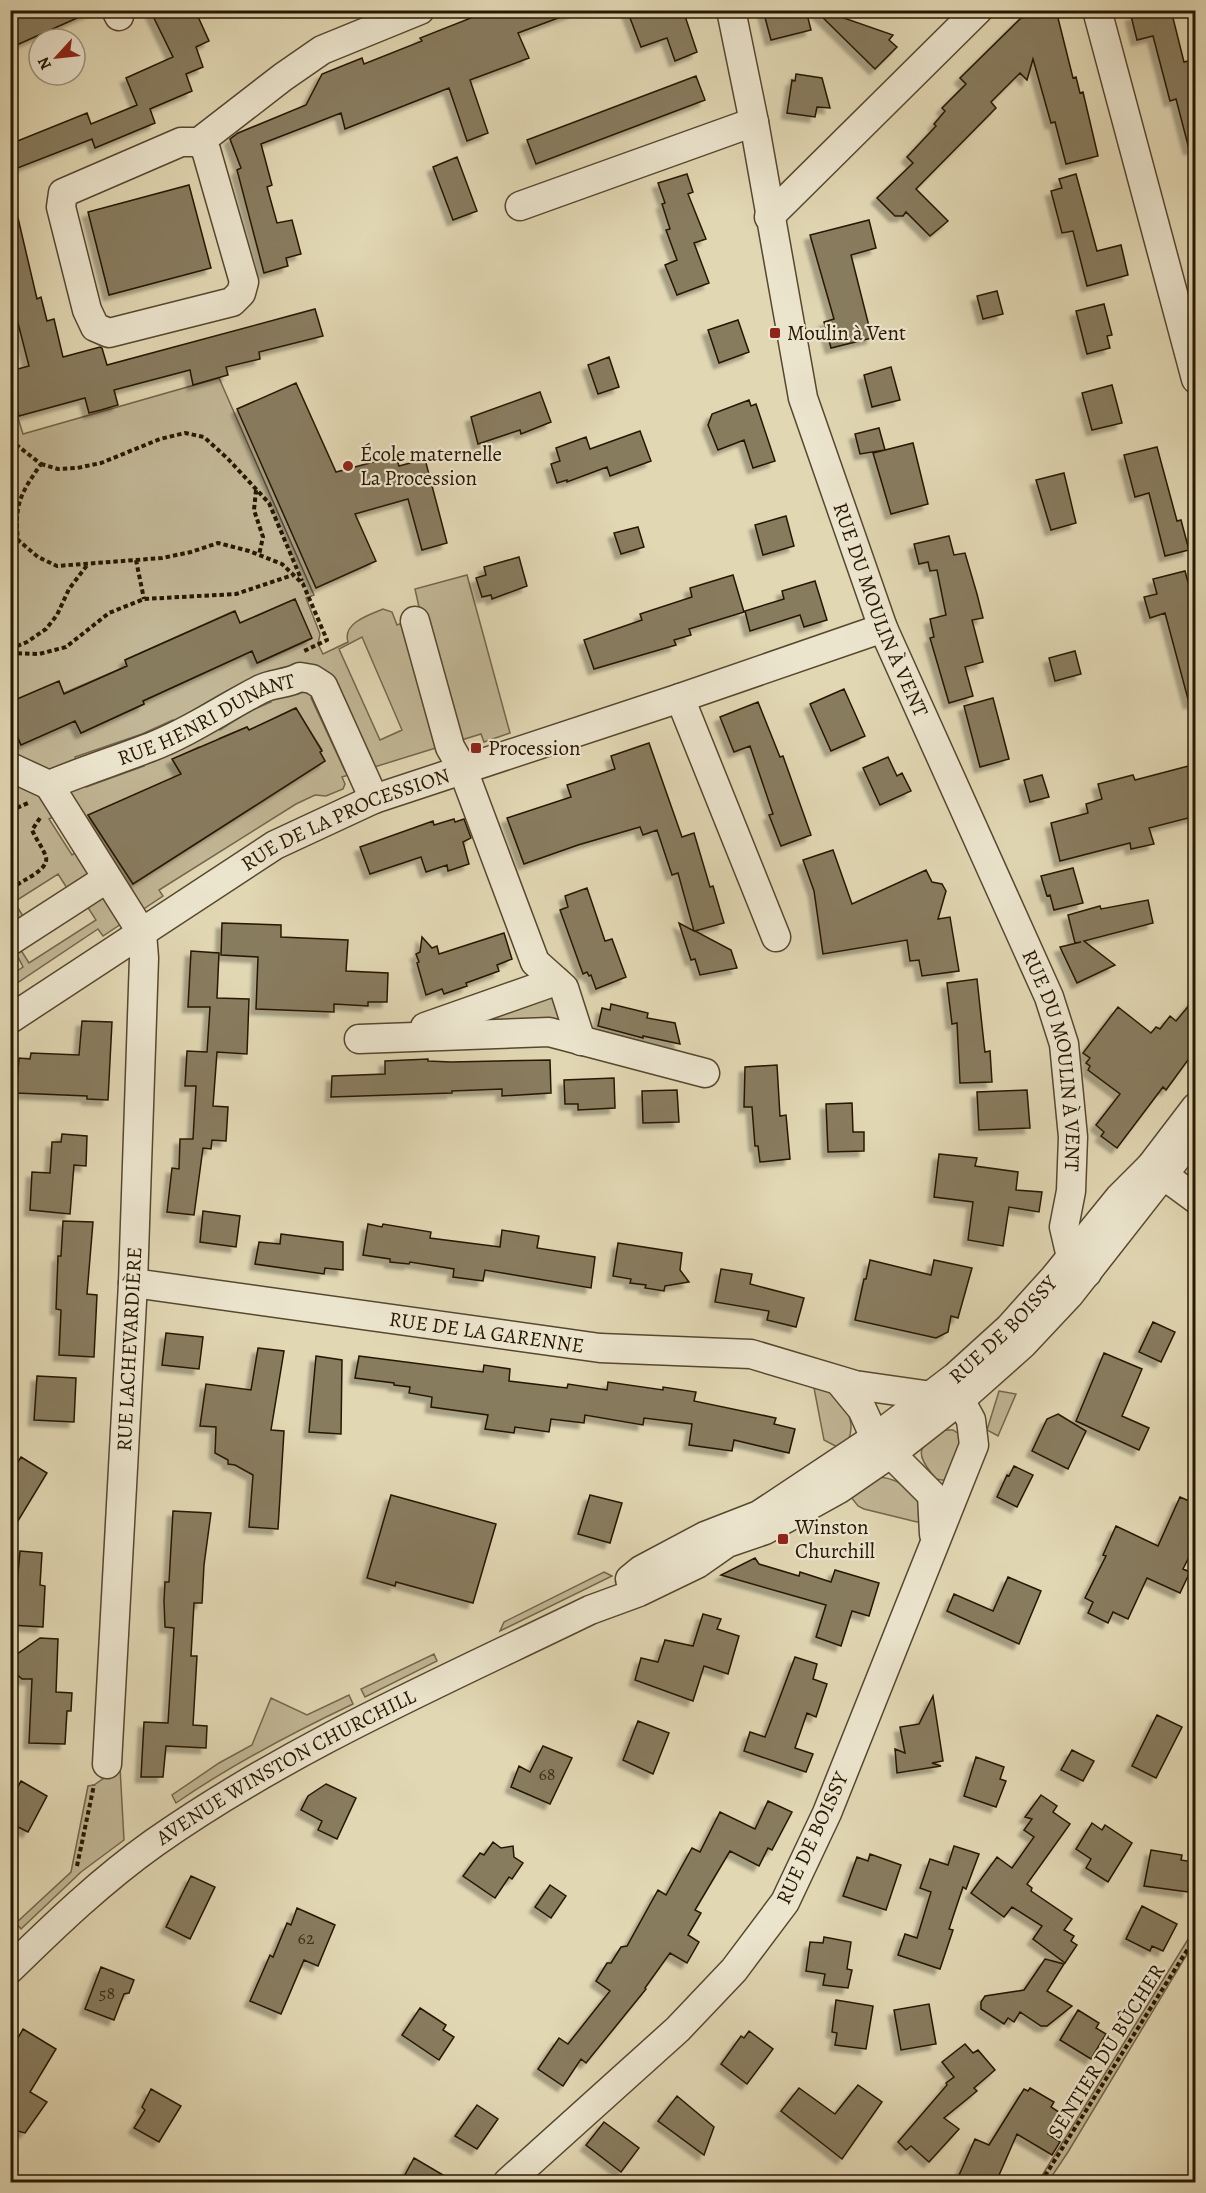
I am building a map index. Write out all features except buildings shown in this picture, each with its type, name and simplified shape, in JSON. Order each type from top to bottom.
[{"type":"street","points":[[198,142],[206,150],[244,282],[241,293],[232,302],[109,333],[95,327],[87,310],[61,207],[63,193],[181,142],[198,142],[322,50],[420,10]]},
{"type":"street","name":"RUE DU MOULIN À VENT","points":[[731,10],[754,122],[769,217],[803,398],[884,628],[1049,997],[1064,1044],[1073,1137],[1071,1191],[1064,1227],[1079,1265]]},
{"type":"street","points":[[769,217],[978,10]]},
{"type":"street","points":[[1097,10],[1196,379]]},
{"type":"street","points":[[520,206],[754,122]]},
{"type":"street","points":[[415,621],[450,747],[463,770],[535,962],[564,988],[582,1041]]},
{"type":"street","name":"RUE DE LA PROCESSION","points":[[10,1019],[275,845],[374,799],[884,628]]},
{"type":"street","name":"RUE HENRI DUNANT","points":[[48,796],[113,760],[152,747],[188,730],[264,688],[300,677],[312,679],[323,686],[374,799]]},
{"type":"street","points":[[680,698],[776,937]]},
{"type":"street","points":[[10,767],[48,796],[142,933]]},
{"type":"street","points":[[10,941],[106,879]]},
{"type":"street","name":"RUE LACHEVARDIÈRE","points":[[107,1764],[133,1283],[144,958],[142,933]]},
{"type":"street","points":[[398,1037],[556,981]]},
{"type":"street","points":[[359,1039],[549,1032],[705,1073]]},
{"type":"street","name":"RUE DE BOISSY","points":[[1157,1170],[1196,1107]]},
{"type":"street","name":"RUE DE BOISSY","points":[[888,1446],[960,1400],[1023,1344],[1106,1230],[1157,1170],[1196,1133]]},
{"type":"street","points":[[1157,1170],[1196,1199]]},
{"type":"street","name":"RUE DU MOULIN À VENT","points":[[1071,1191],[1085,1215],[1106,1230]]},
{"type":"street","name":"RUE DE BOISSY","points":[[888,1446],[929,1395],[955,1377],[1079,1265]]},
{"type":"street","name":"RUE DE LA GARENNE","points":[[133,1283],[600,1348],[751,1354],[839,1381],[960,1400]]},
{"type":"street","points":[[839,1381],[888,1446]]},
{"type":"street","name":"RUE DE BOISSY","points":[[508,2182],[678,2029],[734,1970],[785,1902],[827,1813],[974,1445],[970,1420],[960,1400]]},
{"type":"street","name":"RUE DE BOISSY","points":[[888,1446],[932,1495],[935,1541]]},
{"type":"street","name":"AVENUE WINSTON CHURCHILL","points":[[10,1969],[73,1909],[127,1863],[263,1772],[590,1610],[641,1570],[705,1536],[759,1515],[888,1446]]},
{"type":"path","points":[[10,440],[41,464],[58,469],[101,463],[160,439],[185,433],[204,437],[269,502],[327,640],[294,655],[300,677]]},
{"type":"path","points":[[10,550],[18,540],[16,518],[23,490],[41,464]]},
{"type":"path","points":[[256,489],[254,510],[264,537],[259,555]]},
{"type":"path","points":[[10,532],[38,557],[57,566],[162,558],[218,543],[282,564],[303,584]]},
{"type":"path","points":[[136,560],[144,599]]},
{"type":"path","points":[[10,651],[46,629],[57,615],[69,589],[89,564]]},
{"type":"path","points":[[10,651],[39,654],[66,647],[109,613],[144,599],[236,594],[293,575]]},
{"type":"path","points":[[10,811],[48,796]]},
{"type":"path","points":[[10,885],[15,886],[39,871],[45,864],[46,858],[32,831],[48,796]]},
{"type":"path","points":[[77,1866],[94,1785],[107,1764]]},
{"type":"path","name":"SENTIER DU BÛCHER","points":[[1041,2182],[1196,1936]]},
{"type":"shaded area","points":[[219,378],[314,595],[306,598],[320,634],[318,644],[323,654],[348,642],[349,630],[358,621],[383,609],[392,612],[397,625],[421,616],[415,589],[467,575],[510,733],[484,742],[481,734],[342,777],[345,784],[343,789],[326,796],[315,795],[296,804],[159,890],[163,896],[103,936],[98,929],[11,987],[11,975],[23,967],[11,943],[14,939],[29,963],[96,920],[80,895],[22,934],[11,917],[10,393],[23,434]],"holes":[[[295,599],[311,639],[258,663],[252,651],[143,701],[144,704],[81,733],[64,693],[127,666],[125,660],[234,611],[240,623]],[[362,637],[402,730],[380,740],[339,649]],[[286,667],[290,681],[264,688],[271,702],[248,712],[220,730],[211,716],[196,724],[191,712],[261,675]],[[325,692],[359,765],[345,771],[311,698]],[[295,708],[322,750],[320,752],[325,761],[133,884],[88,815],[161,783],[167,791],[184,779],[173,759],[199,747],[209,761],[229,751],[220,738],[247,727],[253,737],[270,724],[271,720]],[[173,720],[180,733],[138,751],[144,766],[86,787],[78,773],[81,772],[75,757],[142,734]],[[64,810],[86,846],[72,855],[49,819]],[[58,874],[74,899],[30,927],[14,902]]]},
{"type":"shaded area","points":[[549,995],[561,1018],[559,1021],[489,1025],[487,1014]]},
{"type":"shaded area","points":[[817,1384],[842,1396],[845,1403],[851,1429],[843,1450],[824,1440],[814,1388]]},
{"type":"shaded area","points":[[999,1391],[1016,1394],[998,1436],[987,1430]]},
{"type":"shaded area","points":[[943,1430],[953,1430],[959,1434],[961,1441],[948,1481],[936,1479],[922,1457],[924,1446]]},
{"type":"shaded area","points":[[879,1477],[896,1481],[910,1490],[920,1503],[926,1520],[917,1522],[858,1506],[851,1497]]},
{"type":"shaded area","points":[[604,1572],[612,1576],[500,1631],[504,1622]]},
{"type":"shaded area","points":[[434,1654],[437,1661],[365,1697],[361,1689]]},
{"type":"shaded area","points":[[349,1695],[353,1704],[263,1750],[176,1803],[172,1795],[219,1763],[252,1745],[271,1698],[307,1715]]},
{"type":"shaded area","points":[[120,1767],[124,1840],[81,1872],[21,1929],[16,1923],[71,1872],[88,1786],[94,1785]]},
{"type":"shaded area","points":[[1195,1928],[1195,1941],[1068,2152],[1048,2182],[1038,2182]]},
{"type":"place","name":"Moulin à Vent","points":[[775,333]]},
{"type":"place","name":"École maternelle La Procession","points":[[348,466]]},
{"type":"place","name":"Procession","points":[[476,748]]},
{"type":"place","name":"Winston Churchill","points":[[783,1539]]}]
